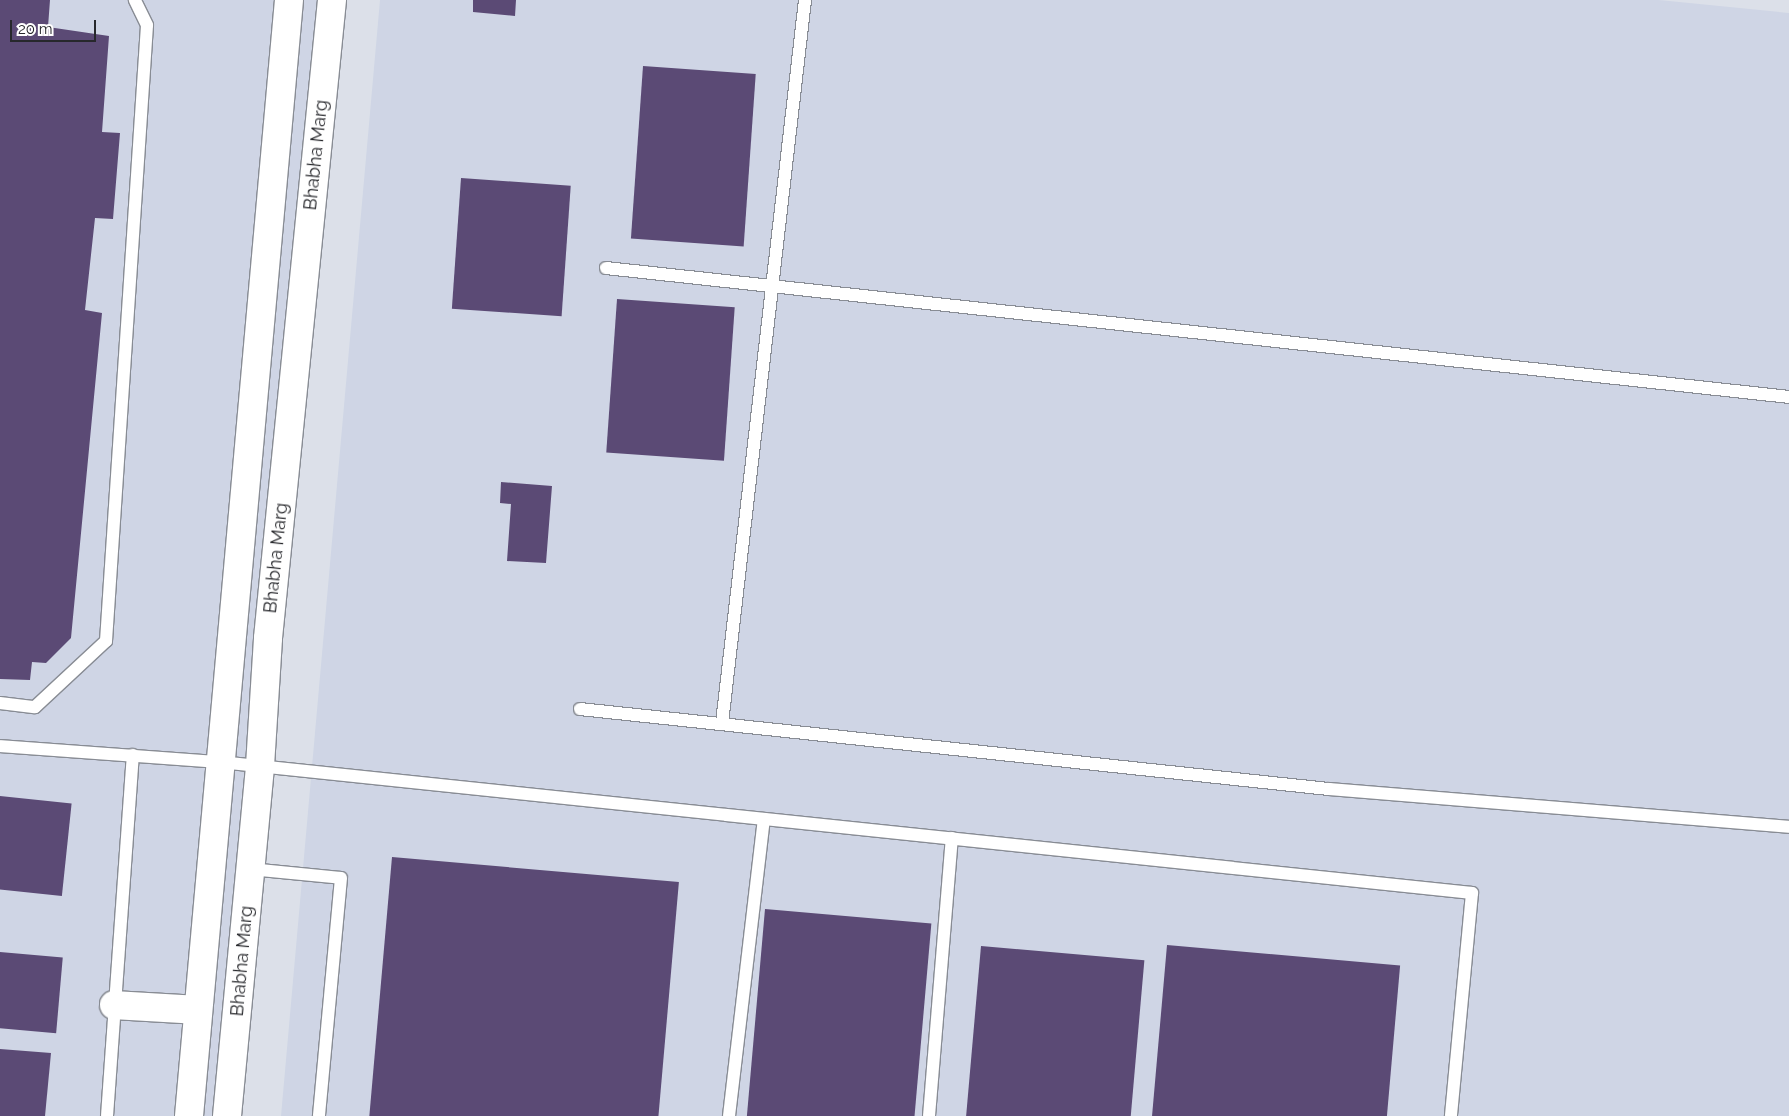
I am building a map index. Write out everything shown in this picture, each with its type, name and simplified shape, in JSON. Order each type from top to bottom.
[{"type":"street","name":"Bhabha Marg","points":[[189,1116],[289,0]]},
{"type":"street","name":"Bhabha Marg","points":[[228,1116],[260,766],[268,638],[332,0]]},
{"type":"street","points":[[114,1005],[198,1010]]},
{"type":"lane","points":[[0,704],[36,707],[106,641],[147,24],[135,0]]},
{"type":"lane","points":[[722,723],[774,288],[805,0]]},
{"type":"lane","points":[[606,268],[774,288],[1789,397]]},
{"type":"lane","points":[[580,709],[1329,789],[1789,827]]},
{"type":"lane","points":[[0,746],[220,762],[1472,893],[1451,1116]]},
{"type":"lane","points":[[106,1116],[133,755]]},
{"type":"lane","points":[[729,1116],[764,819]]},
{"type":"lane","points":[[929,1116],[952,838]]},
{"type":"lane","points":[[250,870],[341,878],[319,1116]]},
{"type":"shaded area","points":[[0,0],[335,0],[230,1116],[0,1116]]},
{"type":"shaded area","points":[[380,0],[1659,0],[1789,13],[1789,1116],[281,1116]]},
{"type":"building","points":[[0,0],[50,0],[48,27],[109,36],[102,132],[120,133],[113,219],[95,218],[85,310],[102,313],[71,638],[46,663],[32,662],[30,680],[0,679]]},
{"type":"building","points":[[473,0],[516,0],[515,16],[473,12]]},
{"type":"building","points":[[643,66],[756,74],[744,246],[631,239]]},
{"type":"building","points":[[461,178],[571,186],[562,316],[452,309]]},
{"type":"building","points":[[617,299],[735,307],[724,461],[606,453]]},
{"type":"building","points":[[501,482],[552,486],[546,563],[507,561],[511,504],[500,503]]},
{"type":"building","points":[[0,796],[72,804],[62,896],[0,890]]},
{"type":"building","points":[[392,857],[679,882],[658,1116],[369,1116]]},
{"type":"building","points":[[765,909],[931,924],[915,1116],[747,1116]]},
{"type":"building","points":[[1167,945],[1400,965],[1387,1116],[1152,1116]]},
{"type":"building","points":[[981,946],[1144,960],[1131,1116],[966,1116]]},
{"type":"building","points":[[0,952],[63,957],[56,1033],[0,1028]]},
{"type":"building","points":[[0,1049],[51,1053],[45,1116],[0,1116]]}]
